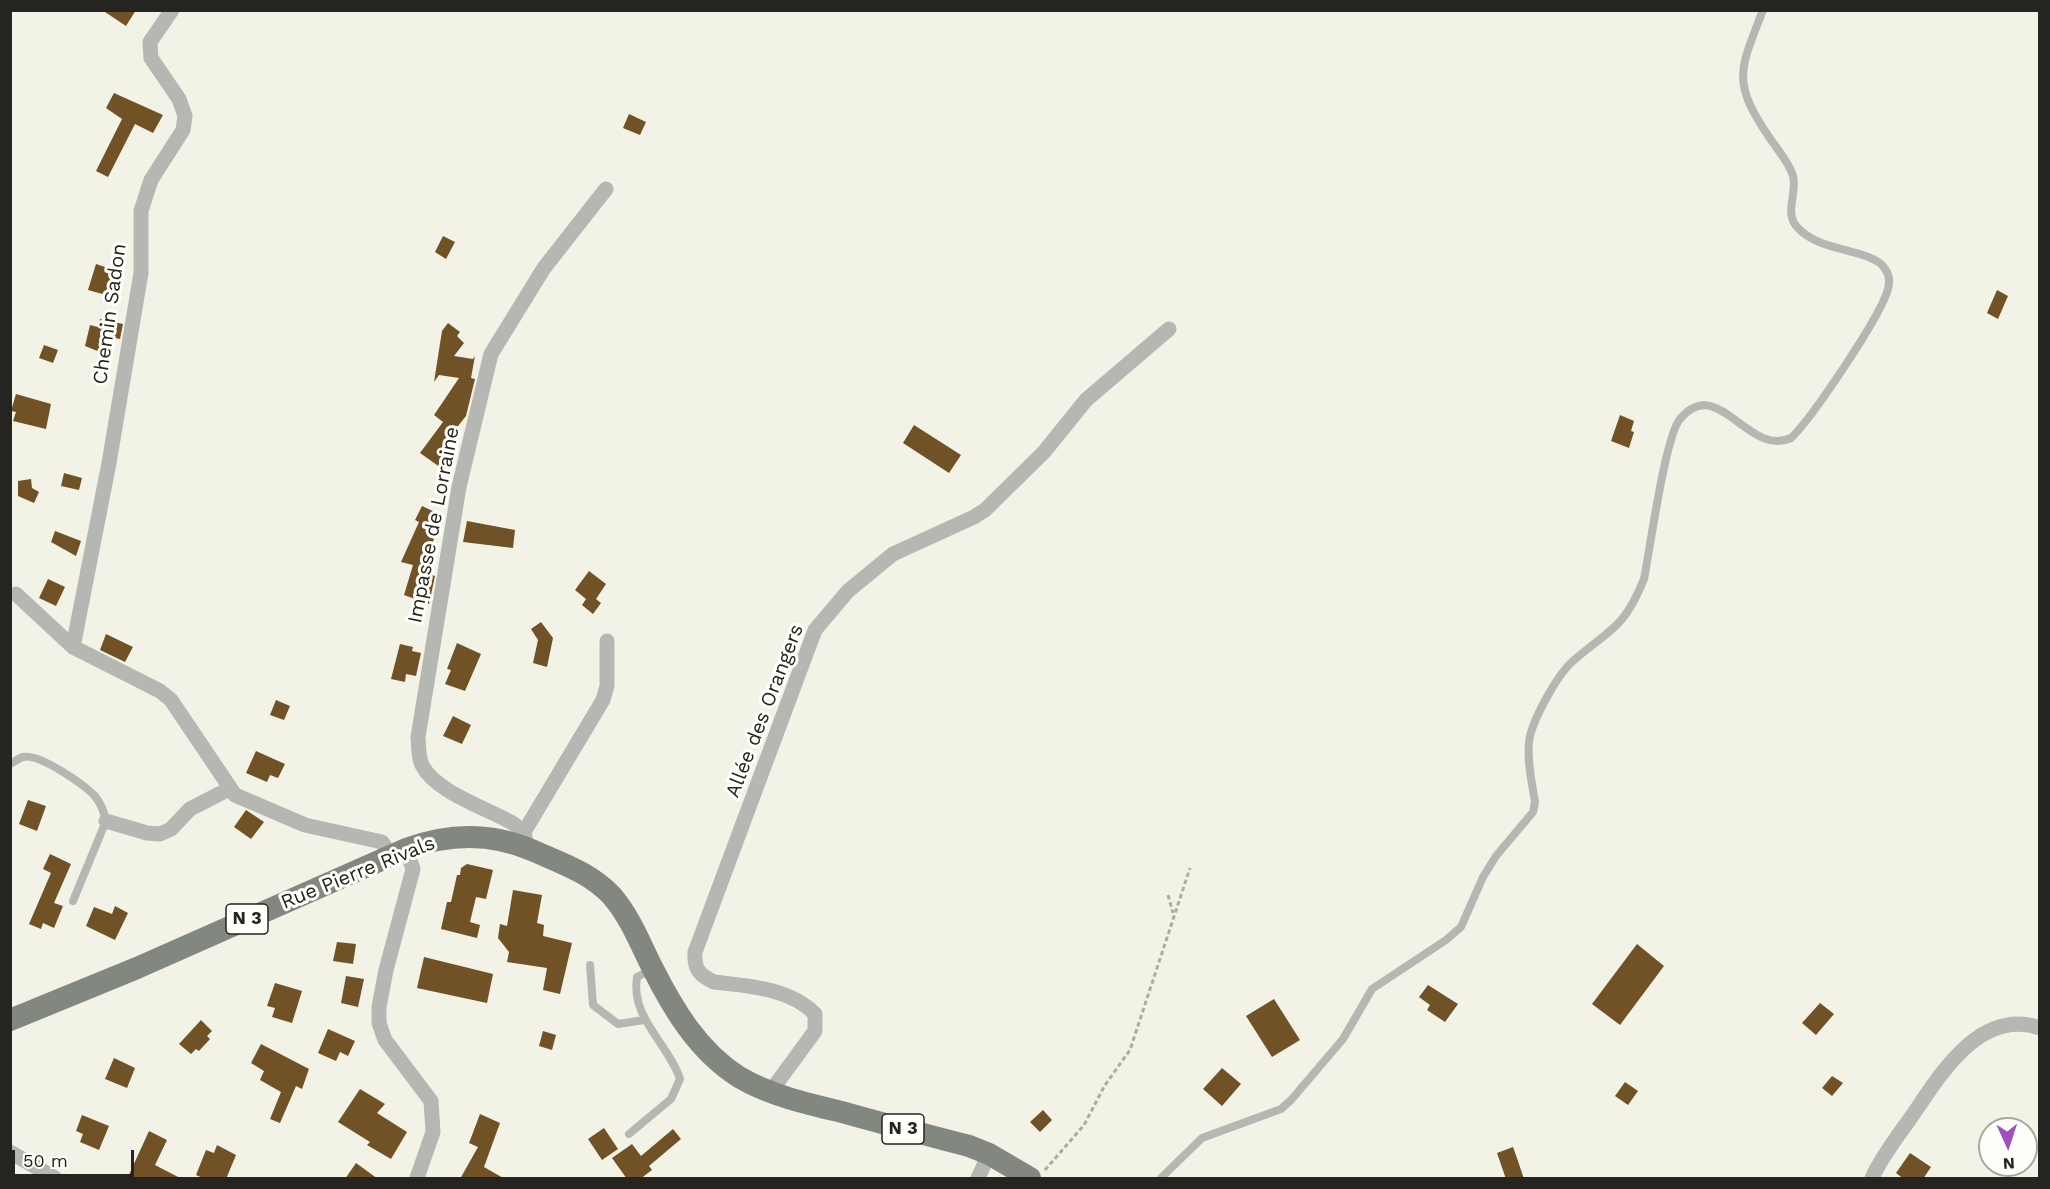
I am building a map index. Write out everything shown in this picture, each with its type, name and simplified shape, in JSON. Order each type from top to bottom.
[{"type":"main road","name":"Rue Pierre Rivals","points":[[10,1020],[435,839],[477,836],[526,840],[576,869],[610,895],[624,912],[676,1011],[706,1049],[738,1076],[771,1091],[989,1154],[1037,1175]]},
{"type":"street","name":"Chemin Sadon","points":[[73,647],[109,463],[141,273],[141,211],[151,180],[183,130],[185,116],[179,99],[151,58],[150,42],[172,10]]},
{"type":"street","name":"Impasse de Lorraine","points":[[526,840],[489,809],[443,787],[428,774],[419,755],[418,737],[459,487],[491,354],[544,268],[606,189]]},
{"type":"street","name":"Allée des Orangers","points":[[771,1091],[815,1031],[815,1014],[805,1003],[782,994],[714,982],[703,977],[694,963],[696,952],[815,630],[848,591],[893,554],[985,510],[1044,452],[1086,400],[1168,329]]},
{"type":"street","points":[[16,594],[73,647],[160,691],[171,700],[235,795],[305,825],[382,842],[398,853],[413,869],[384,980],[379,1007],[379,1023],[385,1040],[431,1101],[433,1132],[417,1179]]},
{"type":"street","points":[[526,840],[603,700],[607,686],[607,641]]},
{"type":"street","points":[[106,821],[147,834],[160,834],[171,829],[190,809],[229,789]]},
{"type":"street","points":[[1872,1179],[1886,1153],[1943,1070],[1958,1054],[1980,1036],[2003,1026],[2017,1024],[2040,1028]]},
{"type":"street","points":[[10,1152],[55,1179]]},
{"type":"street","points":[[978,1179],[989,1154]]},
{"type":"lane","points":[[1161,1179],[1202,1138],[1281,1109],[1343,1039],[1372,989],[1446,940],[1461,927],[1491,863],[1533,812],[1535,802],[1529,741],[1535,723],[1554,686],[1571,663],[1617,627],[1636,599],[1644,579],[1673,428],[1694,407],[1711,405],[1769,442],[1782,442],[1791,438],[1867,331],[1886,295],[1889,279],[1887,270],[1879,262],[1814,240],[1798,229],[1793,222],[1791,214],[1793,176],[1754,115],[1742,85],[1747,53],[1763,10]]},
{"type":"lane","points":[[10,764],[23,757],[30,757],[58,770],[95,796],[104,809],[106,821],[74,901]]},
{"type":"lane","points":[[590,965],[593,1005],[618,1024],[644,1020]]},
{"type":"lane","points":[[629,1134],[670,1099],[680,1079],[677,1069],[644,1020],[635,989],[638,978],[653,968]]},
{"type":"path","points":[[1037,1175],[1084,1125],[1105,1085],[1130,1050],[1191,868]]},
{"type":"path","points":[[1168,895],[1174,915]]},
{"type":"building","points":[[102,10],[136,10],[126,26]]},
{"type":"building","points":[[114,93],[163,115],[153,133],[135,124],[108,177],[96,171],[122,119],[106,108]]},
{"type":"building","points":[[629,114],[646,122],[640,135],[623,128]]},
{"type":"building","points":[[443,236],[455,242],[446,259],[435,252]]},
{"type":"building","points":[[96,264],[114,270],[106,295],[88,290]]},
{"type":"building","points":[[1997,290],[2008,296],[1998,319],[1987,313]]},
{"type":"building","points":[[100,319],[123,324],[120,339],[105,336],[100,352],[85,346],[90,325],[98,327]]},
{"type":"building","points":[[448,323],[460,332],[457,336],[464,343],[454,356],[473,359],[475,356],[471,378],[475,379],[466,416],[454,431],[459,435],[446,455],[452,460],[444,470],[420,453],[443,422],[434,415],[459,378],[439,375],[434,382],[442,331]]},
{"type":"building","points":[[44,345],[58,350],[53,363],[39,358]]},
{"type":"building","points":[[16,394],[51,404],[46,429],[13,421],[16,412],[11,411]]},
{"type":"building","points":[[1620,415],[1634,421],[1631,431],[1634,432],[1629,448],[1611,441]]},
{"type":"building","points":[[914,425],[961,455],[949,473],[903,443]]},
{"type":"building","points":[[64,473],[82,478],[79,490],[61,486]]},
{"type":"building","points":[[31,479],[32,488],[39,492],[34,503],[18,496],[18,481]]},
{"type":"building","points":[[422,506],[437,513],[431,527],[434,528],[432,534],[436,535],[424,560],[429,562],[425,573],[435,576],[429,604],[404,595],[413,565],[401,562],[419,522],[415,520]]},
{"type":"building","points":[[467,521],[515,530],[513,548],[463,542]]},
{"type":"building","points":[[55,531],[81,541],[76,556],[51,542]]},
{"type":"building","points":[[589,571],[606,584],[596,599],[601,603],[593,614],[582,605],[586,599],[575,590]]},
{"type":"building","points":[[48,579],[65,587],[56,606],[39,598]]},
{"type":"building","points":[[541,622],[553,638],[547,667],[533,663],[538,640],[531,629]]},
{"type":"building","points":[[106,634],[133,647],[125,662],[100,650]]},
{"type":"building","points":[[457,643],[481,654],[465,691],[445,684],[451,670],[447,669]]},
{"type":"building","points":[[400,644],[413,647],[412,651],[421,653],[416,676],[406,674],[405,682],[391,679]]},
{"type":"building","points":[[276,700],[290,706],[284,720],[270,715]]},
{"type":"building","points":[[453,716],[471,725],[462,744],[443,736]]},
{"type":"building","points":[[256,751],[285,764],[278,778],[270,775],[267,782],[246,773]]},
{"type":"building","points":[[28,800],[46,806],[37,831],[19,824]]},
{"type":"building","points":[[246,810],[264,822],[251,839],[234,827]]},
{"type":"building","points":[[50,854],[71,864],[54,903],[63,906],[54,928],[43,923],[41,929],[29,924],[51,873],[43,869]]},
{"type":"building","points":[[467,864],[493,870],[486,899],[476,897],[470,922],[480,925],[477,938],[441,929],[447,902],[451,902],[457,875],[460,875],[461,868]]},
{"type":"building","points":[[513,890],[542,895],[537,923],[544,925],[543,936],[572,943],[560,994],[543,990],[547,968],[507,962],[509,952],[498,938],[500,924],[507,926]]},
{"type":"building","points":[[115,906],[128,913],[115,940],[86,926],[94,907],[112,914]]},
{"type":"building","points":[[337,942],[356,944],[353,964],[333,961]]},
{"type":"building","points":[[1637,944],[1664,966],[1620,1025],[1592,1004]]},
{"type":"building","points":[[424,957],[493,974],[487,1003],[417,988]]},
{"type":"building","points":[[346,976],[364,979],[358,1007],[341,1003]]},
{"type":"building","points":[[275,983],[302,991],[292,1023],[272,1017],[275,1008],[267,1006]]},
{"type":"building","points":[[1428,985],[1458,1004],[1445,1022],[1427,1010],[1430,1005],[1419,997]]},
{"type":"building","points":[[1274,999],[1300,1040],[1272,1057],[1246,1016]]},
{"type":"building","points":[[1820,1003],[1834,1014],[1816,1035],[1802,1023]]},
{"type":"building","points":[[201,1020],[212,1031],[207,1036],[210,1039],[199,1051],[196,1049],[191,1054],[179,1044]]},
{"type":"building","points":[[328,1029],[355,1041],[348,1056],[340,1052],[336,1061],[318,1053]]},
{"type":"building","points":[[543,1031],[556,1035],[552,1050],[539,1046]]},
{"type":"building","points":[[261,1044],[309,1069],[302,1089],[296,1086],[280,1123],[270,1119],[281,1092],[260,1080],[264,1071],[251,1063]]},
{"type":"building","points":[[114,1058],[135,1068],[127,1088],[105,1079]]},
{"type":"building","points":[[1222,1068],[1241,1084],[1222,1106],[1203,1089]]},
{"type":"building","points":[[1832,1076],[1843,1083],[1832,1096],[1822,1088]]},
{"type":"building","points":[[1625,1082],[1638,1091],[1628,1105],[1615,1096]]},
{"type":"building","points":[[360,1089],[385,1104],[377,1113],[407,1132],[391,1159],[367,1145],[370,1142],[338,1122]]},
{"type":"building","points":[[1043,1110],[1052,1120],[1040,1132],[1030,1122]]},
{"type":"building","points":[[480,1114],[500,1123],[484,1167],[505,1179],[460,1179],[478,1147],[469,1143]]},
{"type":"building","points":[[82,1115],[109,1126],[99,1150],[80,1142],[83,1134],[76,1131]]},
{"type":"building","points":[[604,1128],[618,1149],[602,1160],[588,1139]]},
{"type":"building","points":[[673,1129],[681,1139],[649,1166],[652,1170],[640,1179],[627,1179],[612,1158],[632,1144],[641,1156]]},
{"type":"building","points":[[149,1131],[167,1140],[155,1165],[182,1179],[127,1179]]},
{"type":"building","points":[[217,1145],[236,1155],[226,1179],[205,1179],[196,1175],[206,1150],[214,1153]]},
{"type":"building","points":[[1513,1147],[1524,1179],[1506,1179],[1497,1153]]},
{"type":"building","points":[[1910,1153],[1931,1167],[1923,1179],[1904,1179],[1896,1173]]},
{"type":"building","points":[[356,1163],[378,1179],[345,1179]]}]
